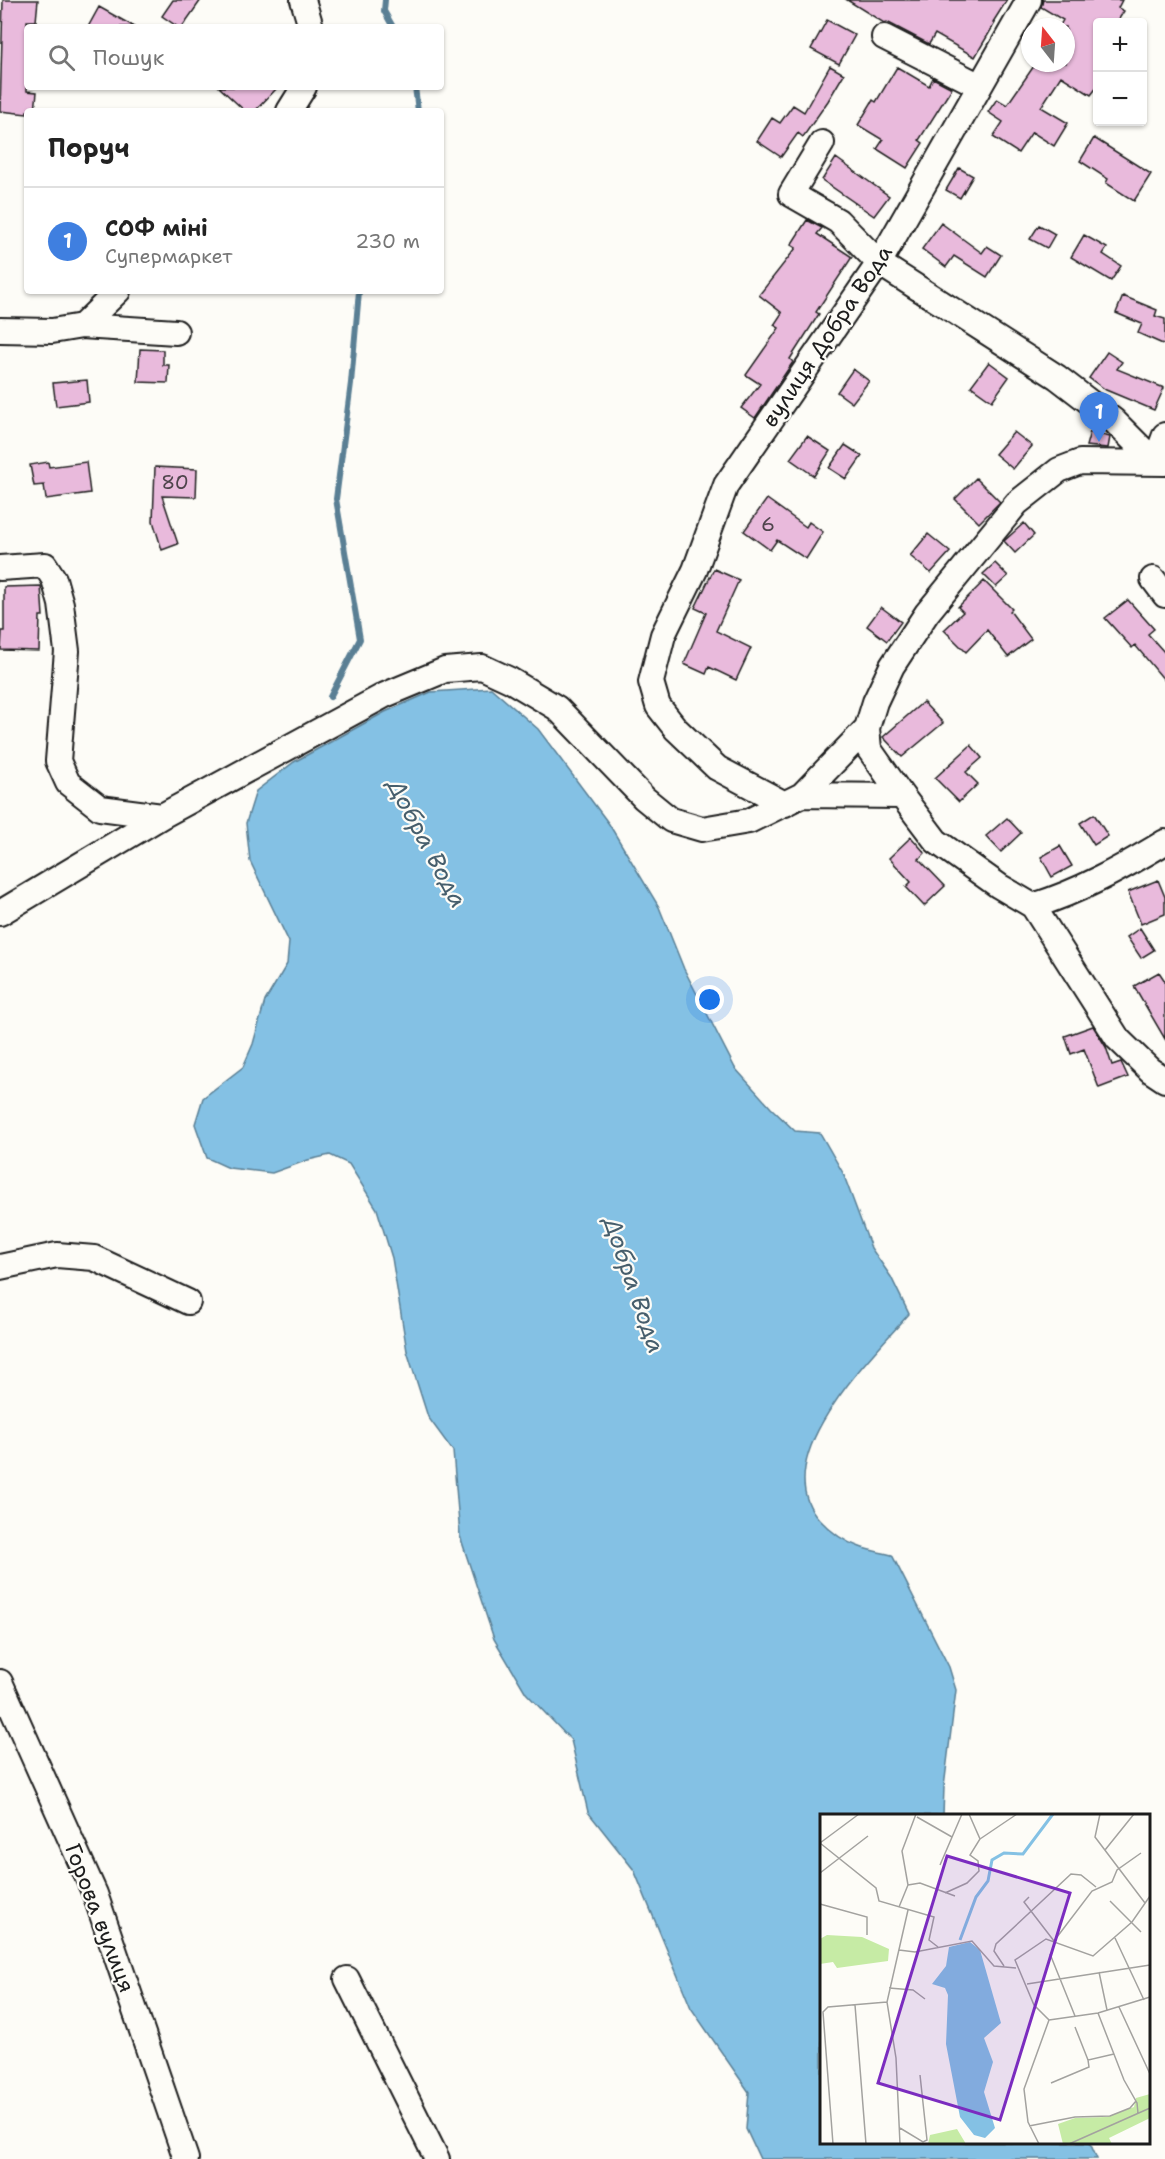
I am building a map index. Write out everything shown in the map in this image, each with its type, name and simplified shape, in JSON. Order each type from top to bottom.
[{"type":"street","points":[[303,0],[309,24]]},
{"type":"street","name":"вулиця Добра Вода","points":[[793,799],[717,768],[676,729],[658,706],[651,682],[663,635],[695,570],[726,485],[879,263],[1029,0]]},
{"type":"street","points":[[884,37],[980,86]]},
{"type":"street","points":[[291,108],[302,90]]},
{"type":"street","points":[[822,143],[791,194],[838,221],[879,263],[1057,377],[1113,420],[1160,462]]},
{"type":"street","points":[[82,326],[115,294]]},
{"type":"street","points":[[0,330],[52,331],[82,326],[176,332]]},
{"type":"street","points":[[1160,462],[1165,435]]},
{"type":"street","points":[[1160,462],[1080,462],[1059,470],[1017,503],[927,613],[892,666],[875,702],[867,728],[869,749],[936,841],[999,886],[1033,906],[1118,1039],[1150,1070],[1165,1080]]},
{"type":"street","points":[[0,568],[45,566],[54,579],[67,651],[58,761],[68,783],[100,808],[162,816]]},
{"type":"street","points":[[0,913],[162,816],[384,695],[445,670],[482,668],[510,680],[557,708],[644,798],[671,820],[702,829],[749,820],[793,799],[867,728]]},
{"type":"street","points":[[793,799],[902,796]]},
{"type":"street","points":[[1033,906],[1063,896],[1117,872],[1165,842]]},
{"type":"street","points":[[0,1267],[57,1254],[94,1258],[188,1302]]},
{"type":"street","name":"Горова вулиця","points":[[0,1682],[94,1894],[186,2159]]},
{"type":"street","points":[[347,1979],[437,2159]]},
{"type":"water","points":[[491,688],[538,729],[609,824],[659,907],[684,969],[735,1068],[795,1131],[820,1133],[843,1173],[871,1248],[891,1277],[909,1314],[871,1356],[830,1410],[814,1440],[805,1468],[806,1495],[819,1519],[838,1536],[868,1550],[892,1555],[949,1667],[956,1690],[944,1787],[943,1814],[820,1814],[820,2144],[1090,2144],[1097,2159],[760,2159],[746,2129],[749,2092],[691,2008],[634,1870],[588,1812],[571,1740],[526,1693],[494,1639],[460,1536],[453,1451],[428,1417],[407,1351],[392,1258],[377,1209],[349,1164],[330,1155],[272,1173],[229,1168],[207,1158],[195,1124],[203,1098],[243,1067],[253,1044],[265,1001],[287,964],[289,942],[250,861],[246,823],[256,791],[294,762],[385,712],[431,692]]},
{"type":"building","points":[[3,0],[38,0],[36,21],[27,21],[27,24],[24,24],[24,90],[37,92],[35,108],[24,108],[24,114],[0,111]]},
{"type":"building","points":[[173,0],[201,0],[184,24],[174,24],[162,16]]},
{"type":"building","points":[[847,0],[1007,0],[975,57],[935,34],[929,44],[887,22],[884,23]]},
{"type":"building","points":[[1043,0],[1122,0],[1118,8],[1124,11],[1120,18],[1093,18],[1093,92],[1091,95],[1061,76],[1041,107],[1068,123],[1054,146],[1032,132],[1018,153],[993,137],[1003,122],[988,112],[997,99],[1007,105],[1030,72],[1075,72],[1075,18],[1060,18],[1041,7]]},
{"type":"building","points":[[99,7],[130,24],[90,24]]},
{"type":"building","points":[[827,20],[855,35],[839,64],[811,49]]},
{"type":"building","points":[[830,66],[844,74],[803,137],[798,133],[781,157],[757,141],[772,118],[780,123],[793,105],[804,112]]},
{"type":"building","points":[[897,67],[929,86],[933,78],[952,88],[919,140],[923,143],[907,168],[877,149],[883,140],[858,125],[873,100],[876,102]]},
{"type":"building","points":[[222,90],[275,90],[258,108],[242,108]]},
{"type":"building","points":[[1094,138],[1151,174],[1134,201],[1106,183],[1108,179],[1080,161]]},
{"type":"building","points":[[836,158],[889,196],[874,216],[822,180]]},
{"type":"building","points":[[959,168],[973,176],[960,198],[946,190]]},
{"type":"building","points":[[807,220],[822,228],[817,234],[852,257],[816,312],[819,314],[790,359],[793,362],[755,418],[741,408],[760,384],[746,375],[779,328],[774,325],[782,313],[759,295],[796,248],[791,245]]},
{"type":"building","points":[[941,223],[982,253],[987,246],[1001,255],[987,277],[954,256],[946,267],[922,249]]},
{"type":"building","points":[[1039,225],[1055,234],[1047,248],[1030,239]]},
{"type":"building","points":[[1084,235],[1107,248],[1103,254],[1121,266],[1111,281],[1071,257]]},
{"type":"building","points":[[1123,296],[1157,310],[1155,316],[1165,319],[1165,345],[1138,333],[1142,324],[1116,313]]},
{"type":"building","points":[[140,349],[163,350],[163,365],[169,365],[168,383],[138,382]]},
{"type":"building","points":[[1107,352],[1122,362],[1117,369],[1164,388],[1154,410],[1106,390],[1089,378]]},
{"type":"building","points":[[989,362],[1009,377],[992,401],[971,386]]},
{"type":"building","points":[[853,369],[869,381],[852,403],[837,392]]},
{"type":"building","points":[[87,380],[89,402],[56,406],[53,383]]},
{"type":"building","points":[[1014,432],[1032,446],[1013,469],[995,454]]},
{"type":"building","points":[[1090,432],[1110,437],[1108,448],[1086,446]]},
{"type":"building","points":[[807,436],[830,451],[814,476],[790,459]]},
{"type":"building","points":[[845,445],[862,456],[846,479],[829,468]]},
{"type":"building","points":[[48,462],[49,467],[86,462],[90,493],[46,499],[44,485],[34,486],[30,465]]},
{"type":"building","points":[[155,467],[197,469],[196,497],[162,496],[178,544],[162,550],[153,521]]},
{"type":"building","points":[[976,478],[1000,502],[979,523],[955,499]]},
{"type":"building","points":[[767,499],[806,527],[809,522],[823,532],[806,559],[777,540],[770,550],[744,531]]},
{"type":"building","points":[[1024,523],[1034,535],[1015,553],[1004,541]]},
{"type":"building","points":[[928,534],[950,552],[931,573],[910,556]]},
{"type":"building","points":[[995,563],[1008,576],[996,587],[983,574]]},
{"type":"building","points":[[714,569],[739,580],[716,631],[751,648],[736,680],[709,667],[706,674],[684,664],[706,613],[695,608]]},
{"type":"building","points":[[984,581],[1012,609],[1010,611],[1031,639],[1008,657],[987,630],[966,652],[944,630],[963,612],[958,607]]},
{"type":"building","points":[[41,586],[43,616],[40,616],[39,651],[1,650],[2,631],[4,631],[4,587]]},
{"type":"building","points":[[1128,600],[1154,629],[1148,634],[1165,653],[1165,681],[1135,645],[1132,648],[1105,618]]},
{"type":"building","points":[[881,607],[901,622],[887,641],[867,626]]},
{"type":"building","points":[[923,702],[943,723],[902,757],[883,737]]},
{"type":"building","points":[[971,745],[982,758],[966,772],[978,784],[959,802],[935,778]]},
{"type":"building","points":[[1094,814],[1108,836],[1094,845],[1080,823]]},
{"type":"building","points":[[1007,818],[1021,833],[1001,852],[986,836]]},
{"type":"building","points":[[911,837],[925,853],[919,859],[945,886],[924,906],[906,887],[911,882],[889,858]]},
{"type":"building","points":[[1060,846],[1072,866],[1052,877],[1041,857]]},
{"type":"building","points":[[1158,880],[1165,897],[1165,914],[1141,924],[1128,892]]},
{"type":"building","points":[[1140,928],[1154,950],[1141,958],[1127,937]]},
{"type":"building","points":[[1159,972],[1165,981],[1165,1039],[1134,986]]},
{"type":"building","points":[[1093,1026],[1106,1047],[1112,1065],[1121,1062],[1128,1077],[1099,1088],[1084,1049],[1071,1054],[1065,1036]]},
{"type":"waterway","name":"Добра Вода","points":[[385,0],[384,11],[391,24]]},
{"type":"waterway","name":"Добра Вода","points":[[415,90],[418,108]]},
{"type":"waterway","name":"Добра Вода","points":[[330,697],[360,639],[336,499],[351,383],[359,294]]},
{"type":"place","name":"СОФ міні","points":[[1099,442]]}]
